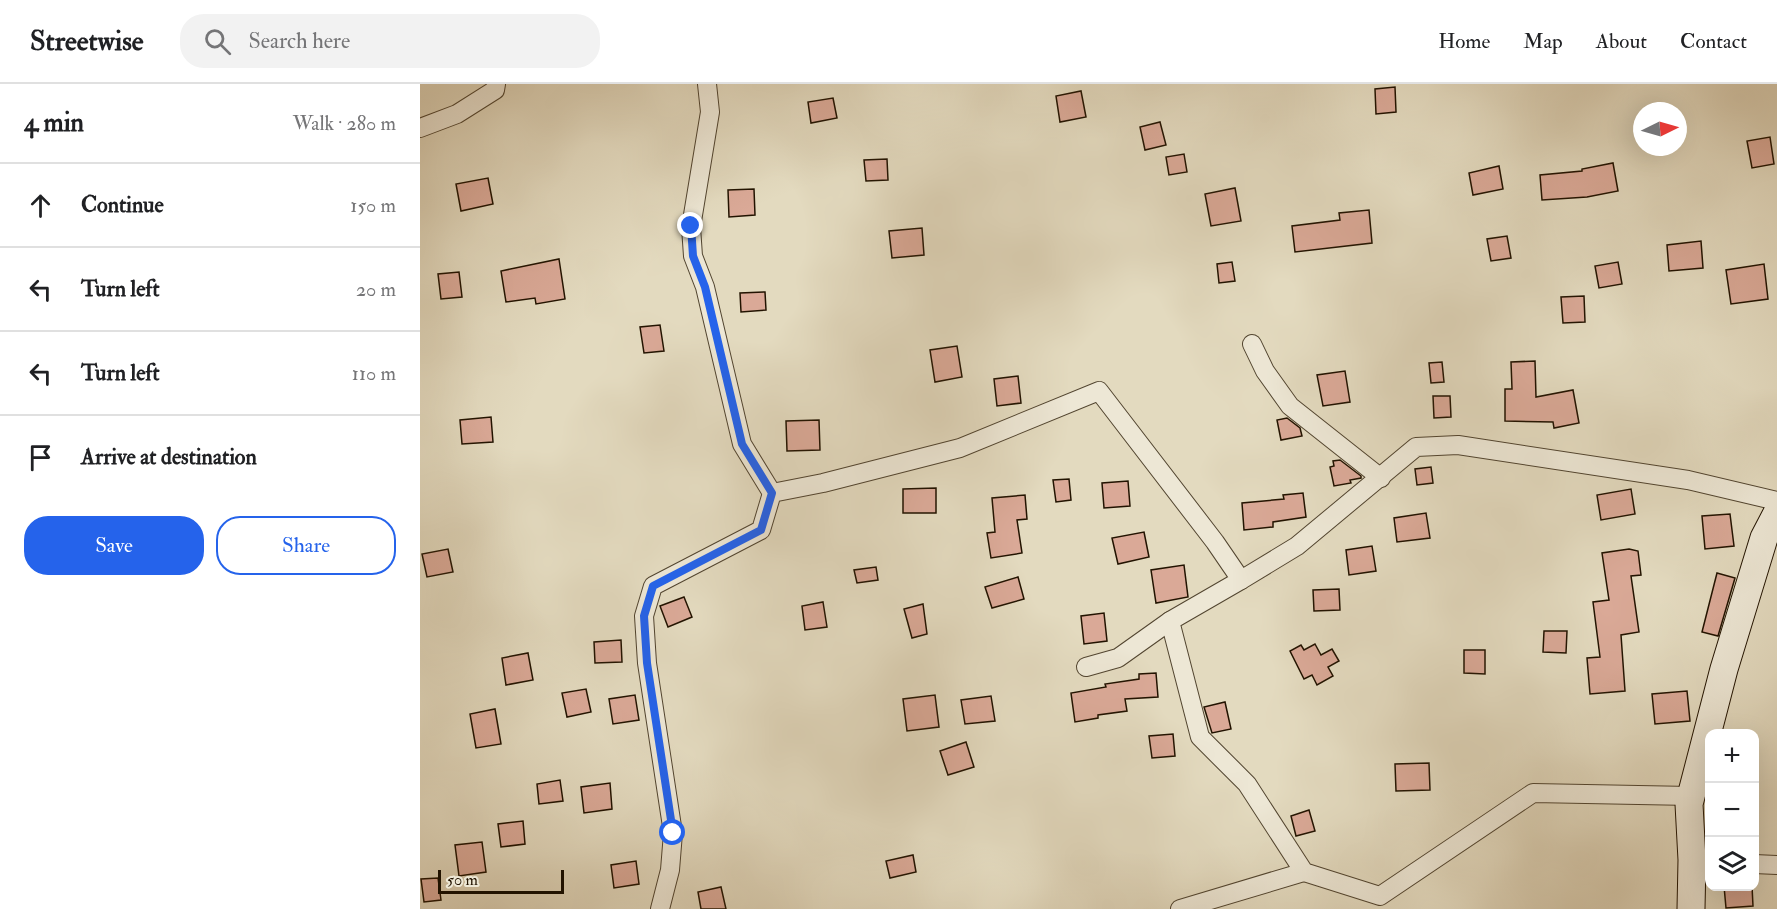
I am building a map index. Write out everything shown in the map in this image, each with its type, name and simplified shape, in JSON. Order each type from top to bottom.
[{"type":"main road","points":[[1691,909],[1701,860],[1689,804],[1737,625],[1764,538],[1777,513]]},
{"type":"street","points":[[420,128],[457,114],[495,90],[496,84]]},
{"type":"street","points":[[660,909],[670,870],[673,833],[647,663],[644,616],[653,586],[761,530],[772,493],[742,444],[705,287],[693,256],[691,226],[710,112],[708,84]]},
{"type":"street","points":[[1252,344],[1265,371],[1290,406],[1381,478]]},
{"type":"street","points":[[772,493],[823,483],[960,448],[1099,391],[1215,542],[1241,580]]},
{"type":"street","points":[[1086,667],[1118,658],[1170,621],[1297,546],[1416,447],[1458,445],[1688,480],[1777,501]]},
{"type":"street","points":[[1170,621],[1200,737],[1247,784],[1304,872]]},
{"type":"street","points":[[1180,909],[1304,872],[1380,896],[1533,793],[1691,796]]},
{"type":"street","points":[[1759,864],[1777,865]]},
{"type":"building","points":[[1395,87],[1396,112],[1376,114],[1375,89]]},
{"type":"building","points":[[1081,91],[1086,117],[1060,122],[1056,96]]},
{"type":"building","points":[[833,98],[837,118],[811,123],[808,102]]},
{"type":"building","points":[[1160,122],[1166,145],[1145,150],[1140,127]]},
{"type":"building","points":[[1770,137],[1774,164],[1752,168],[1747,141]]},
{"type":"building","points":[[1184,154],[1187,172],[1169,175],[1166,157]]},
{"type":"building","points":[[887,159],[888,180],[866,181],[864,160]]},
{"type":"building","points":[[1613,163],[1618,191],[1587,197],[1542,200],[1540,175],[1582,171],[1582,169]]},
{"type":"building","points":[[1499,166],[1503,189],[1473,195],[1469,173]]},
{"type":"building","points":[[488,178],[493,204],[461,211],[456,184]]},
{"type":"building","points":[[1235,188],[1241,221],[1211,226],[1205,194]]},
{"type":"building","points":[[754,189],[755,215],[729,217],[728,190]]},
{"type":"building","points":[[1369,210],[1372,243],[1295,252],[1292,226],[1340,220],[1339,213]]},
{"type":"building","points":[[922,228],[924,255],[892,258],[889,231]]},
{"type":"building","points":[[1507,236],[1511,258],[1491,261],[1487,239]]},
{"type":"building","points":[[1701,241],[1703,268],[1669,271],[1667,245]]},
{"type":"building","points":[[559,259],[565,299],[536,304],[535,298],[506,302],[501,271]]},
{"type":"building","points":[[1232,262],[1235,281],[1219,283],[1217,264]]},
{"type":"building","points":[[1618,262],[1622,284],[1599,288],[1595,266]]},
{"type":"building","points":[[1764,264],[1768,299],[1731,304],[1726,270]]},
{"type":"building","points":[[459,272],[462,297],[441,299],[438,274]]},
{"type":"building","points":[[765,292],[766,310],[741,312],[740,293]]},
{"type":"building","points":[[1584,296],[1585,322],[1563,323],[1561,297]]},
{"type":"building","points":[[660,325],[664,351],[644,353],[640,327]]},
{"type":"building","points":[[957,346],[962,377],[935,382],[930,350]]},
{"type":"building","points":[[1535,361],[1536,397],[1573,390],[1579,423],[1554,428],[1553,422],[1505,421],[1505,389],[1512,389],[1511,362]]},
{"type":"building","points":[[1442,362],[1444,382],[1431,383],[1429,363]]},
{"type":"building","points":[[1345,371],[1350,402],[1323,406],[1317,375]]},
{"type":"building","points":[[1018,376],[1021,403],[997,406],[994,379]]},
{"type":"building","points":[[1433,396],[1450,396],[1451,417],[1434,418]]},
{"type":"building","points":[[491,417],[493,442],[462,444],[460,420]]},
{"type":"building","points":[[1287,418],[1300,428],[1302,436],[1281,440],[1277,420]]},
{"type":"building","points":[[819,420],[820,450],[787,451],[786,421]]},
{"type":"building","points":[[1340,460],[1361,478],[1350,480],[1351,483],[1334,486],[1330,467],[1334,466],[1333,461]]},
{"type":"building","points":[[1431,467],[1433,483],[1417,485],[1415,469]]},
{"type":"building","points":[[1069,479],[1071,500],[1056,502],[1053,480]]},
{"type":"building","points":[[1128,481],[1130,506],[1104,508],[1102,483]]},
{"type":"building","points":[[936,488],[936,513],[903,513],[903,489]]},
{"type":"building","points":[[1631,489],[1635,514],[1601,520],[1597,495]]},
{"type":"building","points":[[1303,493],[1306,517],[1273,522],[1273,527],[1244,530],[1242,503],[1284,499],[1283,495]]},
{"type":"building","points":[[1025,495],[1027,519],[1017,520],[1022,553],[991,558],[987,533],[995,532],[992,498]]},
{"type":"building","points":[[1426,513],[1430,538],[1397,542],[1394,518]]},
{"type":"building","points":[[1730,514],[1734,546],[1705,549],[1702,516]]},
{"type":"building","points":[[1144,532],[1149,557],[1118,564],[1112,538]]},
{"type":"building","points":[[1372,546],[1376,571],[1349,575],[1346,550]]},
{"type":"building","points":[[448,549],[453,572],[427,577],[422,554]]},
{"type":"building","points":[[1629,549],[1638,551],[1641,575],[1631,576],[1639,632],[1621,635],[1625,691],[1590,694],[1587,658],[1600,657],[1593,602],[1609,600],[1602,553]]},
{"type":"building","points":[[1184,565],[1188,597],[1156,603],[1151,570]]},
{"type":"building","points":[[876,567],[878,580],[857,583],[854,570]]},
{"type":"building","points":[[1717,573],[1735,578],[1718,636],[1702,632]]},
{"type":"building","points":[[1018,577],[1024,599],[992,608],[985,587]]},
{"type":"building","points":[[1339,589],[1340,610],[1314,611],[1313,590]]},
{"type":"building","points":[[684,597],[692,617],[668,627],[660,606]]},
{"type":"building","points":[[823,602],[827,627],[805,630],[802,606]]},
{"type":"building","points":[[923,604],[927,634],[912,638],[904,609]]},
{"type":"building","points":[[1104,613],[1107,641],[1084,644],[1081,616]]},
{"type":"building","points":[[1544,631],[1567,631],[1566,653],[1543,652]]},
{"type":"building","points":[[621,640],[622,662],[595,663],[594,642]]},
{"type":"building","points":[[1315,644],[1321,655],[1332,649],[1339,661],[1328,667],[1333,676],[1317,685],[1312,675],[1304,679],[1290,651],[1301,645],[1304,650]]},
{"type":"building","points":[[1464,650],[1485,650],[1485,674],[1464,673]]},
{"type":"building","points":[[528,653],[533,680],[506,685],[502,658]]},
{"type":"building","points":[[1156,673],[1158,697],[1125,699],[1127,711],[1098,715],[1098,718],[1075,722],[1071,693],[1106,687],[1105,684],[1139,679],[1139,674]]},
{"type":"building","points":[[586,689],[591,712],[567,717],[562,693]]},
{"type":"building","points":[[1687,691],[1690,721],[1655,724],[1652,694]]},
{"type":"building","points":[[635,695],[639,720],[613,724],[609,699]]},
{"type":"building","points":[[935,695],[939,727],[907,731],[903,699]]},
{"type":"building","points":[[991,696],[995,721],[965,724],[961,700]]},
{"type":"building","points":[[1225,702],[1231,729],[1212,733],[1204,707]]},
{"type":"building","points":[[495,709],[501,744],[476,748],[470,714]]},
{"type":"building","points":[[1173,734],[1175,756],[1152,758],[1149,736]]},
{"type":"building","points":[[966,742],[974,767],[948,775],[940,751]]},
{"type":"building","points":[[1429,763],[1430,790],[1396,791],[1395,764]]},
{"type":"building","points":[[560,780],[563,801],[539,804],[537,784]]},
{"type":"building","points":[[610,783],[612,809],[584,813],[581,787]]},
{"type":"building","points":[[1309,810],[1315,831],[1296,836],[1291,816]]},
{"type":"building","points":[[523,821],[525,844],[501,847],[498,824]]},
{"type":"building","points":[[482,842],[486,872],[459,876],[455,845]]},
{"type":"building","points":[[913,855],[916,872],[890,878],[886,861]]},
{"type":"building","points":[[636,861],[639,884],[614,888],[611,865]]},
{"type":"building","points":[[438,878],[441,900],[424,902],[421,879]]},
{"type":"building","points":[[721,887],[726,909],[701,909],[698,892]]},
{"type":"building","points":[[1724,891],[1752,891],[1753,906],[1726,908]]},
{"type":"route","points":[[673,833],[647,663],[644,616],[653,586],[761,530],[772,493],[742,444],[705,287],[693,256],[691,226]]}]
